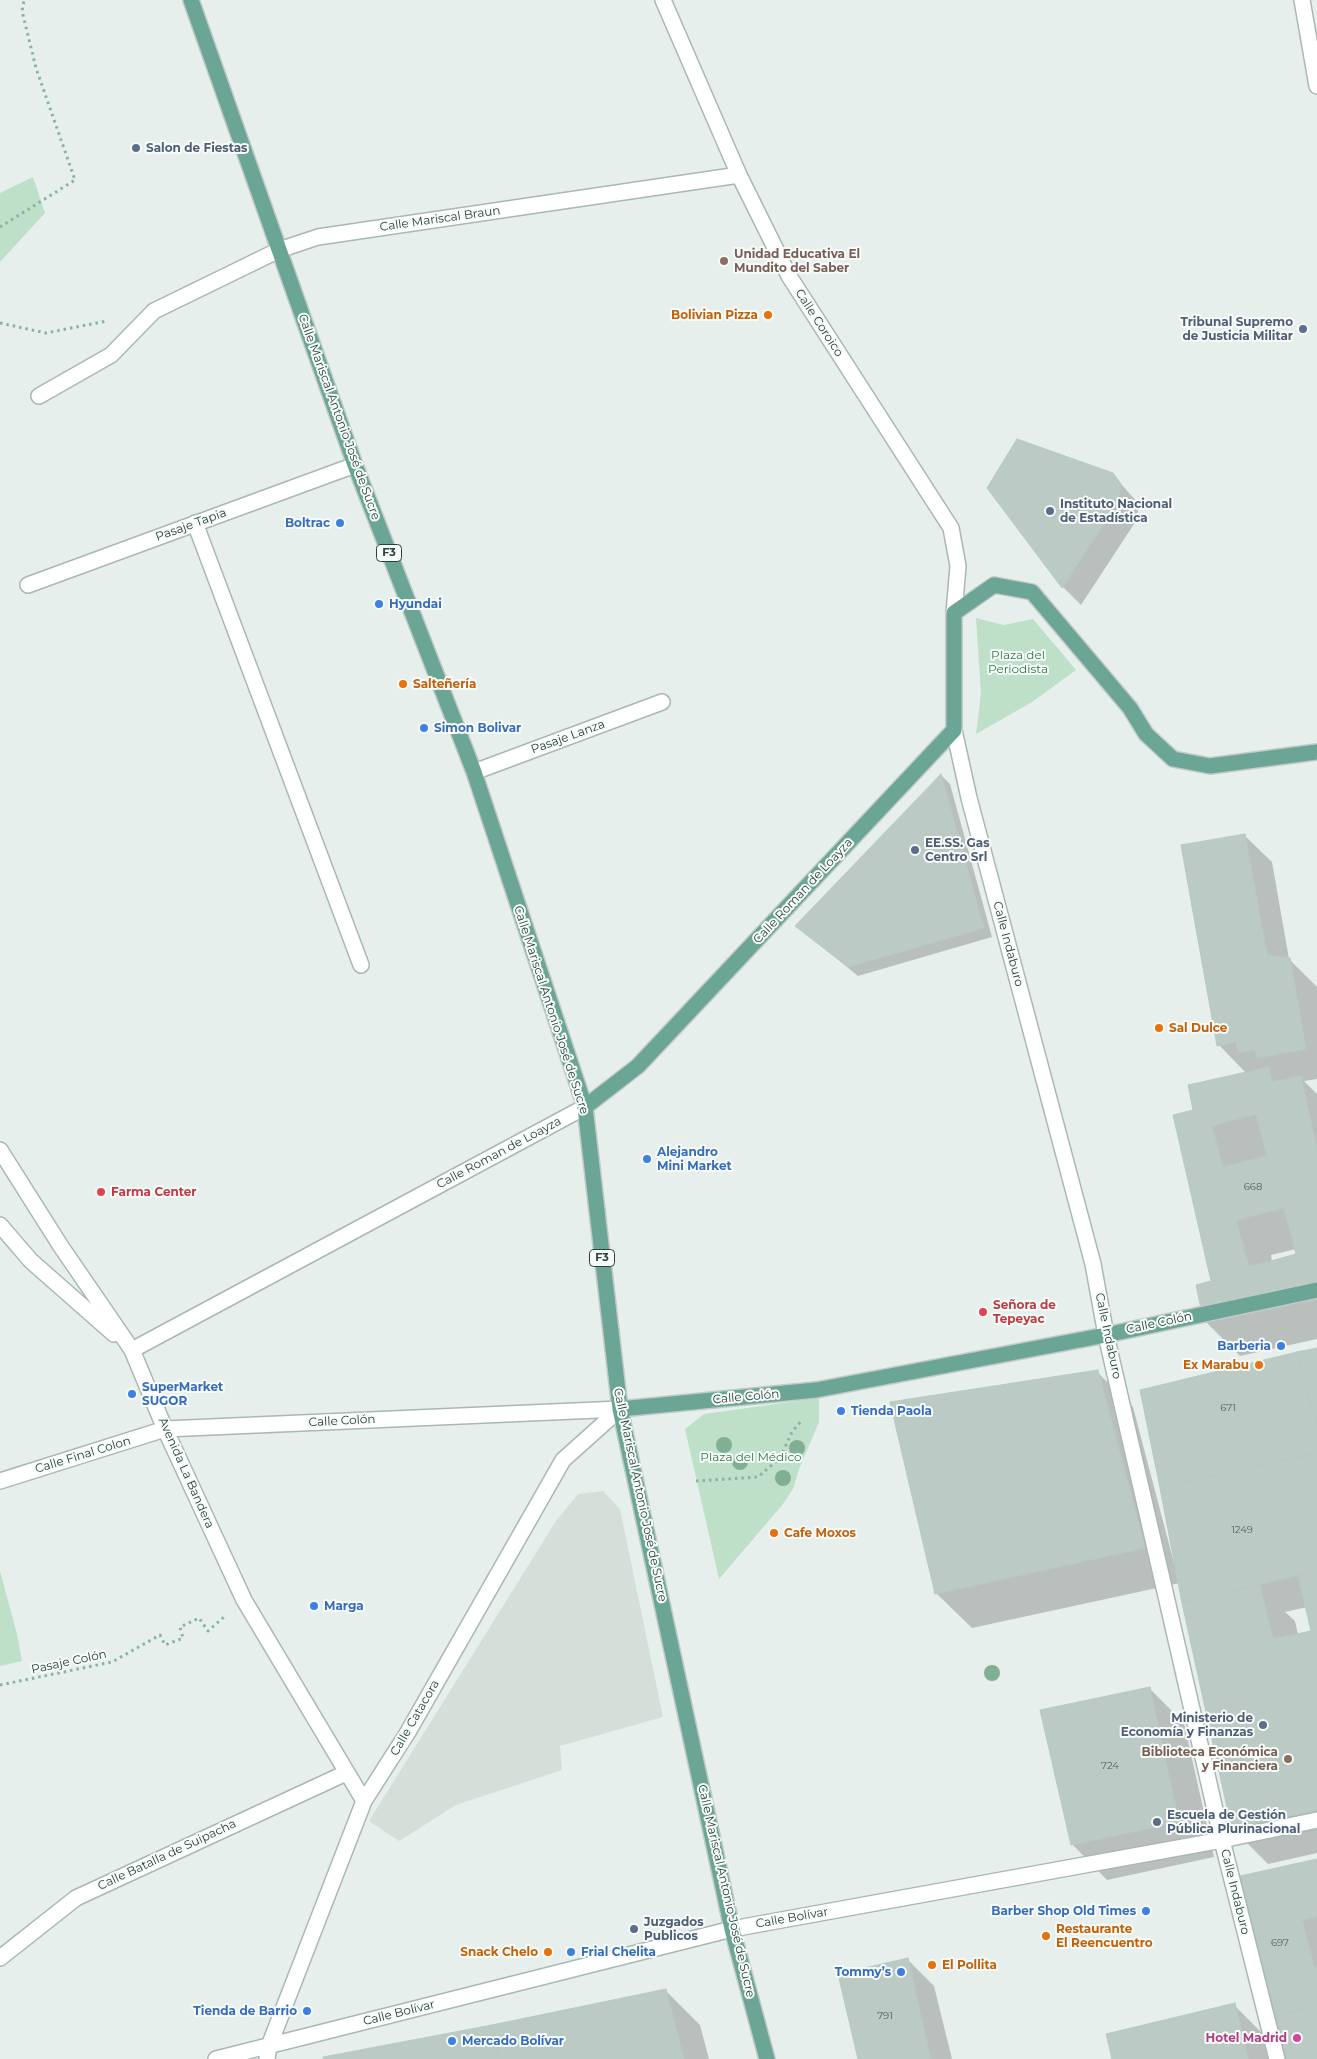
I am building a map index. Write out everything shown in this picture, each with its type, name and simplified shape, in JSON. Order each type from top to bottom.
[{"type":"main road","name":"Calle Mariscal Antonio José de Sucre","points":[[191,0],[355,465],[474,772],[584,1107],[620,1409],[732,1929],[767,2059]]},
{"type":"main road","points":[[954,614],[994,585],[1032,592],[1130,708],[1146,734],[1173,759],[1210,766],[1317,752]]},
{"type":"main road","name":"Calle Indaburo","points":[[954,614],[954,730]]},
{"type":"main road","name":"Calle Roman de Loayza","points":[[584,1107],[638,1066],[954,730]]},
{"type":"main road","name":"Calle Colón","points":[[620,1409],[816,1390],[1106,1335],[1317,1290]]},
{"type":"street","name":"Calle Coroico","points":[[663,0],[740,175],[789,276],[951,528],[958,566],[954,614]]},
{"type":"street","points":[[1302,0],[1317,86]]},
{"type":"street","name":"Calle Mariscal Braun","points":[[39,396],[111,355],[154,311],[279,250],[318,237],[740,175]]},
{"type":"street","name":"Pasaje Tapia","points":[[28,585],[355,465]]},
{"type":"street","points":[[195,523],[361,965]]},
{"type":"street","name":"Pasaje Lanza","points":[[474,772],[662,702]]},
{"type":"street","name":"Calle Indaburo","points":[[954,730],[969,798],[1093,1264],[1106,1335],[1222,1840],[1277,2059]]},
{"type":"street","name":"Calle Roman de Loayza","points":[[132,1350],[584,1107]]},
{"type":"street","name":"Avenida La Bandera","points":[[0,1150],[60,1245],[132,1350],[165,1429],[244,1600],[364,1801]]},
{"type":"street","points":[[0,1225],[31,1261],[132,1350]]},
{"type":"street","name":"Calle Colón","points":[[165,1429],[620,1409]]},
{"type":"street","name":"Calle Catacora","points":[[268,2052],[364,1801],[408,1732],[563,1460],[620,1409]]},
{"type":"street","name":"Calle Final Colon","points":[[0,1481],[165,1429]]},
{"type":"street","name":"Calle Batalla de Suipacha","points":[[0,1958],[76,1898],[346,1773]]},
{"type":"street","name":"Calle Bolívar","points":[[216,2059],[268,2052],[732,1929],[1222,1840],[1317,1820]]},
{"type":"path","points":[[0,227],[75,180],[36,68],[22,11],[24,0]]},
{"type":"path","points":[[0,323],[46,333],[109,320]]},
{"type":"path","points":[[696,1481],[758,1477],[780,1458],[792,1432],[819,1398],[816,1390]]},
{"type":"path","name":"Pasaje Colón","points":[[0,1685],[112,1662],[160,1635],[165,1645],[182,1638],[180,1627],[199,1618],[208,1631],[244,1600]]},
{"type":"shaded area","points":[[603,1491],[620,1509],[663,1717],[560,1746],[562,1770],[456,1805],[399,1841],[369,1821],[556,1521],[578,1494]]},
{"type":"green space","points":[[33,177],[45,213],[0,262],[0,193]]},
{"type":"green space","name":"Plaza del Periodista","points":[[976,618],[1004,625],[1033,619],[1076,670],[1032,702],[976,734],[981,694]]},
{"type":"green space","name":"Plaza del Médico","points":[[819,1398],[819,1422],[799,1469],[793,1489],[783,1504],[719,1579],[685,1429],[704,1414]]},
{"type":"green space","points":[[0,1571],[17,1634],[22,1661],[0,1666]]},
{"type":"building","points":[[1017,439],[1113,473],[1121,484],[1118,502],[1062,588],[987,488]]},
{"type":"building","name":"EE.SS. Gas Centro Srl","points":[[941,774],[984,928],[848,967],[795,926]]},
{"type":"building","points":[[1245,834],[1267,955],[1290,958],[1306,1049],[1257,1058],[1255,1050],[1238,1053],[1236,1042],[1217,1046],[1181,845]]},
{"type":"building","points":[[1269,1067],[1272,1082],[1301,1076],[1317,1148],[1317,1297],[1204,1322],[1196,1285],[1211,1281],[1173,1115],[1193,1110],[1188,1085]],"holes":[[[1256,1114],[1267,1156],[1223,1167],[1212,1126]],[[1284,1208],[1296,1254],[1249,1267],[1236,1220]]]},
{"type":"building","points":[[1317,1348],[1317,1426],[1297,1352]]},
{"type":"building","points":[[1297,1352],[1317,1426],[1317,1453],[1160,1488],[1140,1390]]},
{"type":"building","points":[[1098,1370],[1145,1548],[935,1594],[890,1402]]},
{"type":"building","points":[[1317,1453],[1317,1571],[1182,1603],[1160,1488]]},
{"type":"building","name":"Ministerio de Economía y Finanzas","points":[[1317,1571],[1317,1810],[1232,1830],[1182,1603],[1260,1585],[1273,1639],[1311,1631],[1298,1575]]},
{"type":"building","points":[[1150,1687],[1179,1822],[1071,1845],[1040,1710]]},
{"type":"building","points":[[1317,1859],[1317,1917],[1302,1920],[1314,1967],[1317,1966],[1317,2005],[1272,2017],[1235,1884],[1240,1876]]},
{"type":"building","points":[[908,1958],[931,2059],[858,2059],[838,1974]]},
{"type":"building","points":[[666,1989],[684,2059],[499,2059],[492,2025]]},
{"type":"building","points":[[1235,2003],[1248,2059],[1112,2059],[1106,2034]]},
{"type":"building","name":"Hotel Madrid","points":[[1317,2005],[1317,2059],[1284,2059],[1272,2017]]},
{"type":"building","name":"Mercado Bolívar","points":[[492,2025],[499,2059],[323,2059],[323,2057]]},
{"type":"place","name":"Salon de Fiestas","points":[[136,148]]},
{"type":"place","name":"Unidad Educativa El Mundito del Saber","points":[[724,261]]},
{"type":"place","name":"Bolivian Pizza","points":[[768,315]]},
{"type":"place","name":"Tribunal Supremo de Justicia Militar","points":[[1303,329]]},
{"type":"place","name":"Instituto Nacional de Estadística","points":[[1050,511]]},
{"type":"place","name":"Boltrac","points":[[340,523]]},
{"type":"place","name":"Hyundai","points":[[379,604]]},
{"type":"place","name":"Salteñería","points":[[403,684]]},
{"type":"place","name":"Simon Bolivar","points":[[424,728]]},
{"type":"place","name":"EE.SS. Gas Centro Srl","points":[[915,850]]},
{"type":"place","name":"Sal Dulce","points":[[1159,1028]]},
{"type":"place","name":"Alejandro Mini Market","points":[[647,1159]]},
{"type":"place","name":"Farma Center","points":[[101,1192]]},
{"type":"place","name":"Señora de Tepeyac","points":[[983,1312]]},
{"type":"place","name":"Barberia","points":[[1281,1346]]},
{"type":"place","name":"Ex Marabu","points":[[1259,1365]]},
{"type":"place","name":"SuperMarket SUGOR","points":[[132,1394]]},
{"type":"place","name":"Tienda Paola","points":[[841,1411]]},
{"type":"place","name":"Cafe Moxos","points":[[774,1533]]},
{"type":"place","name":"Marga","points":[[314,1606]]},
{"type":"place","name":"Ministerio de Economía y Finanzas","points":[[1263,1725]]},
{"type":"place","name":"Biblioteca Económica y Financiera","points":[[1288,1759]]},
{"type":"place","name":"Escuela de Gestión Pública Plurinacional","points":[[1157,1822]]},
{"type":"place","name":"Barber Shop Old Times","points":[[1146,1911]]},
{"type":"place","name":"Juzgados Publicos","points":[[634,1929]]},
{"type":"place","name":"Restaurante El Reencuentro","points":[[1046,1936]]},
{"type":"place","name":"Snack Chelo","points":[[548,1952]]},
{"type":"place","name":"Frial Chelita","points":[[571,1952]]},
{"type":"place","name":"El Pollita","points":[[932,1965]]},
{"type":"place","name":"Tommy’s","points":[[901,1972]]},
{"type":"place","name":"Tienda de Barrio","points":[[307,2011]]},
{"type":"place","name":"Hotel Madrid","points":[[1297,2038]]},
{"type":"place","name":"Mercado Bolívar","points":[[452,2041]]}]
